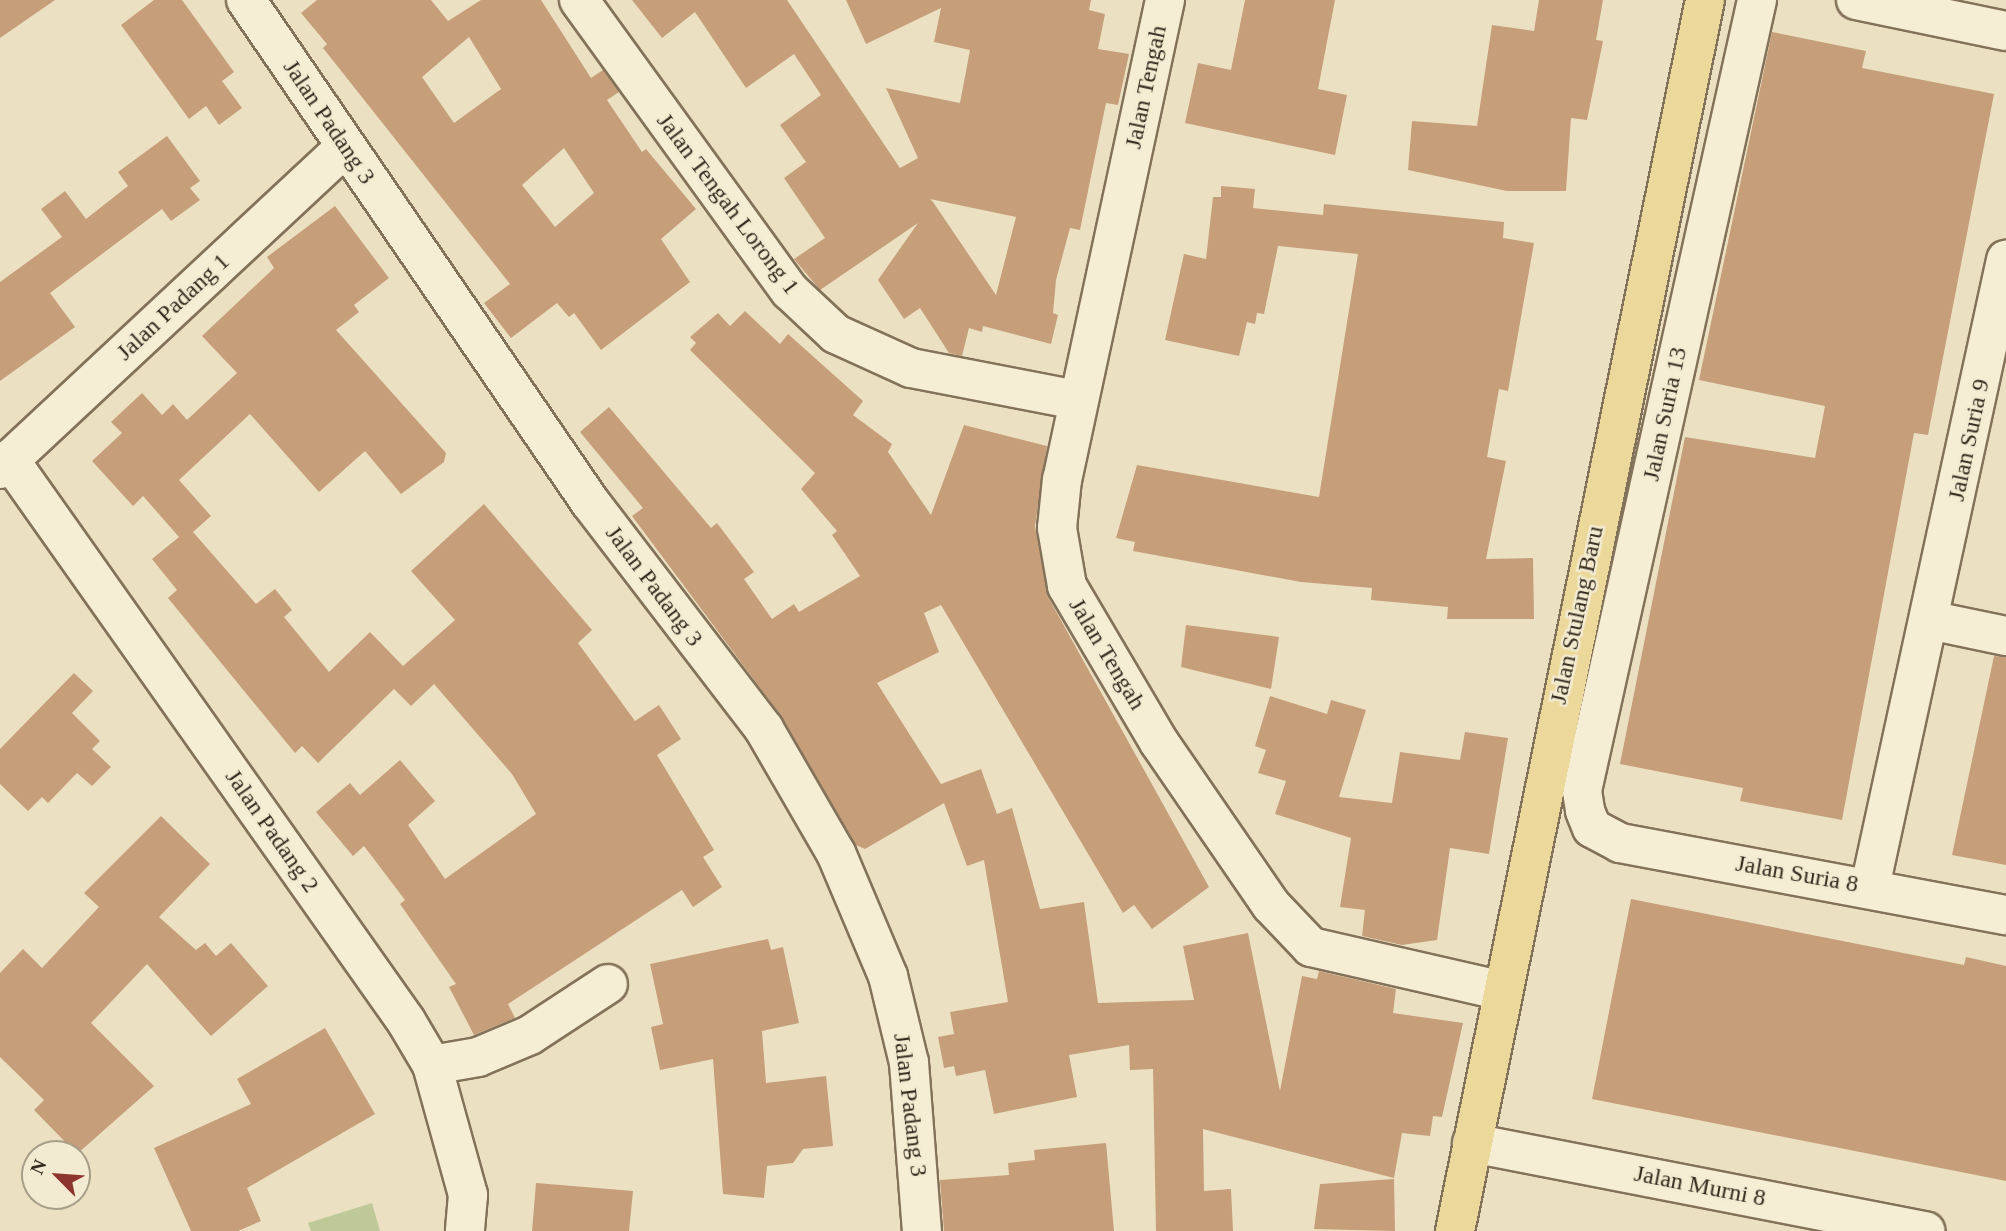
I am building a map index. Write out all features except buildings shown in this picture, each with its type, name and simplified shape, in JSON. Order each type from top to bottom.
[{"type":"main road","name":"Jalan Stulang Baru","points":[[1455,1231],[1499,990],[1705,0]]},
{"type":"street","name":"Jalan Padang 3","points":[[246,0],[590,502],[764,729],[836,853],[888,976],[909,1063],[922,1231]]},
{"type":"street","name":"Jalan Tengah Lorong 1","points":[[579,0],[782,281],[836,334],[911,368],[1077,400]]},
{"type":"street","name":"Jalan Tengah","points":[[1165,0],[1077,400],[1057,528],[1067,586],[1159,742],[1271,905],[1311,947],[1335,957],[1499,990]]},
{"type":"street","name":"Jalan Suria 13","points":[[1592,828],[1582,791],[1757,0]]},
{"type":"street","points":[[1856,0],[2006,31]]},
{"type":"street","name":"Jalan Padang 1","points":[[5,464],[345,147]]},
{"type":"street","name":"Jalan Suria 9","points":[[1870,887],[1929,620],[1998,341],[2006,260]]},
{"type":"street","name":"Jalan Padang 2","points":[[5,464],[432,1066],[468,1195],[464,1231]]},
{"type":"street","points":[[1929,620],[2006,636]]},
{"type":"street","name":"Jalan Suria 8","points":[[1592,828],[1620,843],[1870,887],[2006,915]]},
{"type":"street","points":[[432,1066],[478,1057],[530,1035],[608,984]]},
{"type":"street","name":"Jalan Murni 8","points":[[1472,1143],[1852,1224],[1926,1231]]},
{"type":"green space","points":[[372,1203],[380,1231],[311,1231],[308,1223]]}]
